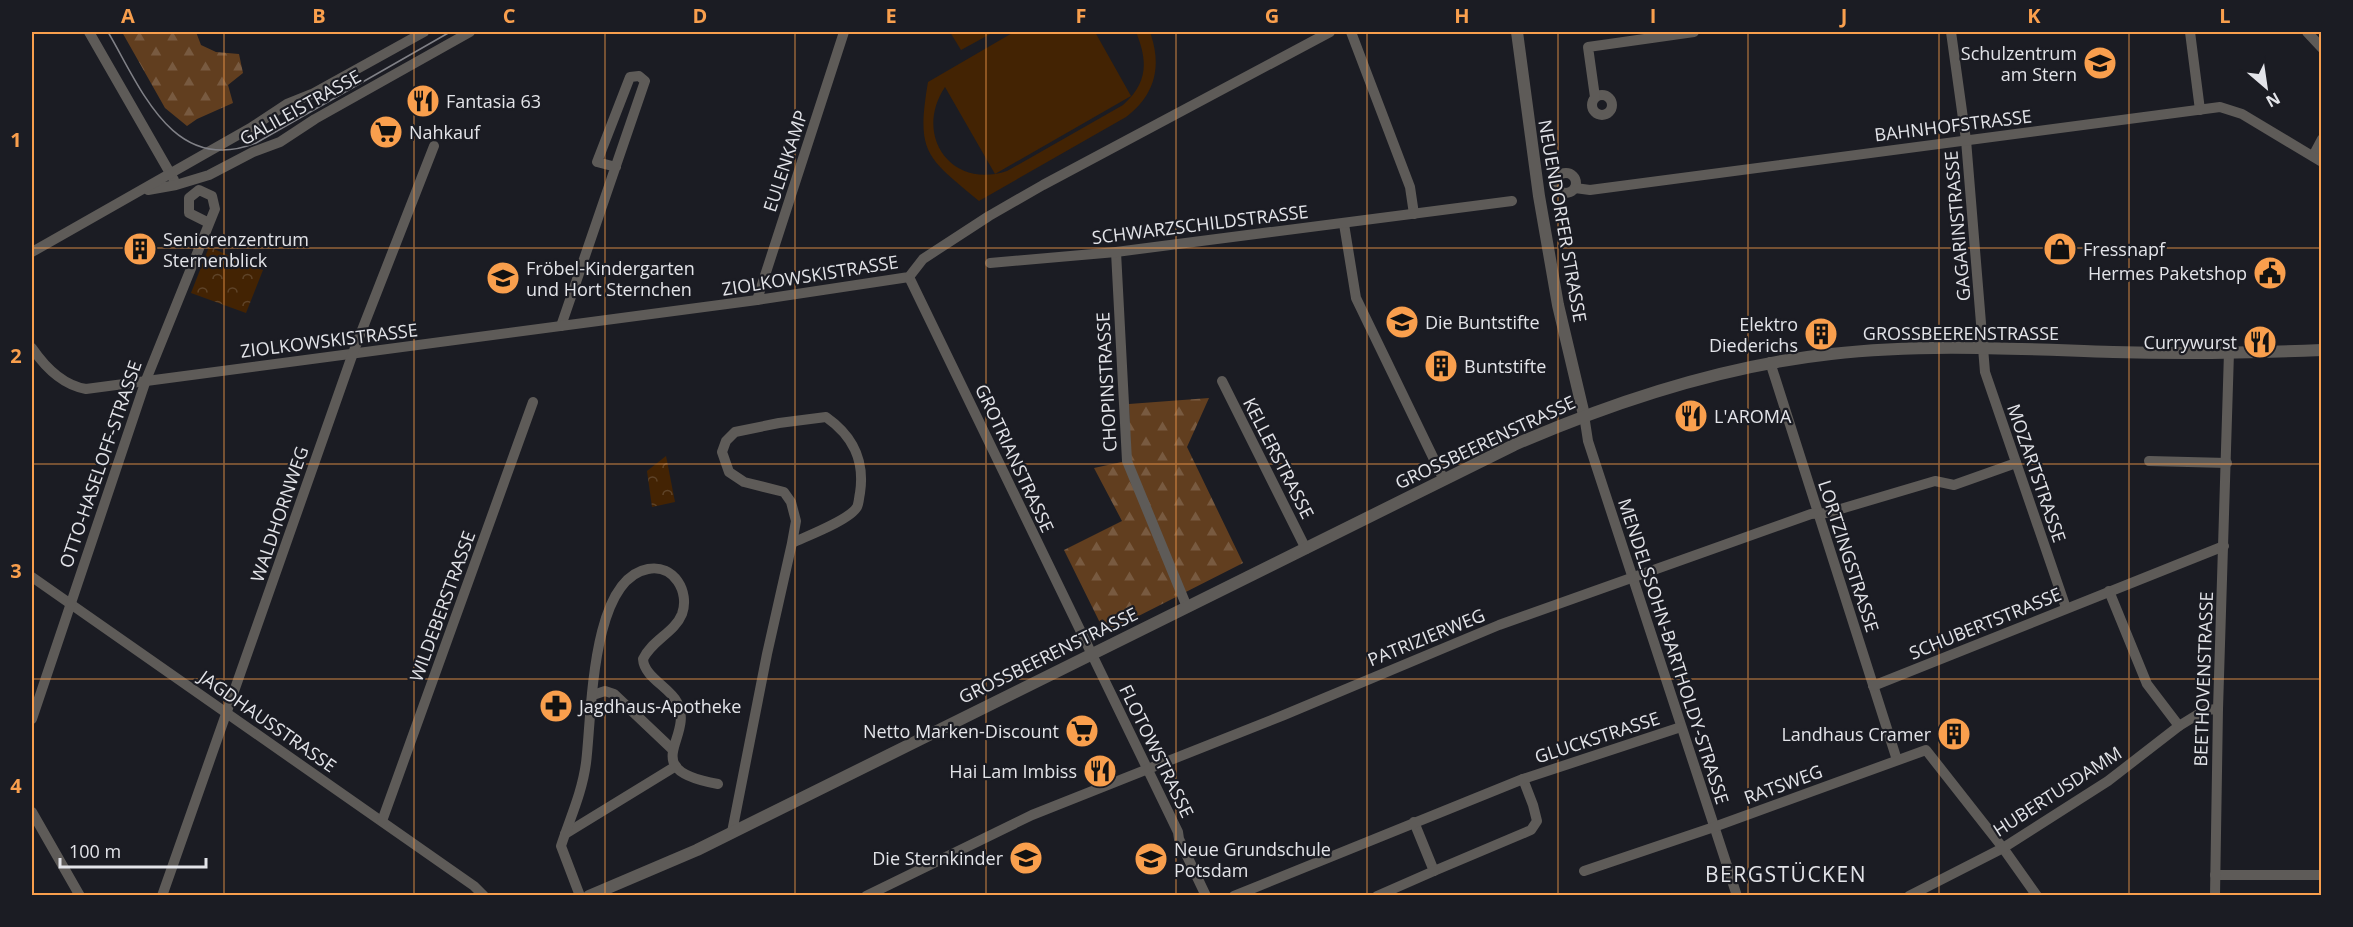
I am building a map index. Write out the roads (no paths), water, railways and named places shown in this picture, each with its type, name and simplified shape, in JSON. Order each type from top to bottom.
[{"type":"street","points":[[89,32],[176,185]]},
{"type":"street","name":"GALILEISTRASSE","points":[[32,252],[139,192],[287,104],[312,94],[424,32]]},
{"type":"street","name":"GALILEISTRASSE","points":[[139,192],[176,185],[209,175],[253,152],[280,142],[315,119],[470,32]]},
{"type":"street","name":"EULENKAMP","points":[[757,300],[844,32]]},
{"type":"street","points":[[1306,32],[1311,42]]},
{"type":"street","name":"ZIOLKOWSKISTRASSE","points":[[32,348],[49,369],[63,381],[86,389],[757,300],[909,277],[923,259],[1043,184],[1330,32]]},
{"type":"street","points":[[1351,32],[1410,186],[1414,214]]},
{"type":"street","name":"NEUENDORFER STRASSE","points":[[1517,32],[1539,196],[1558,305],[1584,416]]},
{"type":"street","points":[[1595,97],[1588,46],[1694,32]]},
{"type":"street","name":"GAGARINSTRASSE","points":[[1951,32],[1966,140],[1983,348]]},
{"type":"street","points":[[2190,32],[2200,110]]},
{"type":"street","points":[[2307,32],[2322,48]]},
{"type":"street","points":[[561,326],[616,167],[645,81],[639,76],[630,77],[597,162],[616,167]]},
{"type":"street","name":"BAHNHOFSTRASSE","points":[[1575,188],[1590,190],[2220,107],[2242,114],[2317,159]]},
{"type":"street","points":[[2317,159],[2322,139]]},
{"type":"street","name":"WALDHORNWEG","points":[[162,896],[353,353],[434,147]]},
{"type":"street","name":"SCHWARZSCHILDSTRASSE","points":[[990,263],[1116,252],[1512,201]]},
{"type":"street","name":"OTTO-HASELOFF-STRASSE","points":[[32,719],[69,603],[146,380],[209,223]]},
{"type":"street","points":[[1344,224],[1356,298],[1444,480]]},
{"type":"street","name":"CHOPINSTRASSE","points":[[1116,252],[1127,461],[1187,607]]},
{"type":"street","name":"GROTRIANSTRASSE","points":[[909,277],[1090,654]]},
{"type":"street","name":"GROSSBEERENSTRASSE","points":[[589,896],[697,850],[1514,445],[1584,416],[1651,393],[1770,362],[1868,350],[1983,348],[2116,352],[2229,352],[2322,350]]},
{"type":"street","name":"MOZARTSTRASSE","points":[[1983,348],[1985,372],[2066,608]]},
{"type":"street","name":"BEETHOVENSTRASSE","points":[[2215,896],[2218,709],[2229,352]]},
{"type":"street","name":"LORTZINGSTRASSE","points":[[1770,362],[1897,760]]},
{"type":"street","name":"KELLERSTRASSE","points":[[1222,381],[1306,549]]},
{"type":"street","name":"WILDEBERSTRASSE","points":[[382,821],[533,402]]},
{"type":"street","name":"MENDELSSOHN-BARTHOLDY-STRASSE","points":[[1584,416],[1588,441],[1737,896]]},
{"type":"street","points":[[732,832],[796,521],[791,502],[784,492],[744,482],[729,472],[722,452],[726,441],[735,432],[826,417],[842,429],[853,445],[860,462],[862,479],[857,507],[849,516],[792,543]]},
{"type":"street","points":[[2149,461],[2227,463]]},
{"type":"street","name":"PATRIZIERWEG","points":[[866,896],[1032,815],[1278,718],[1499,625],[1811,514],[1827,513],[1935,481],[1954,485],[2016,463]]},
{"type":"street","name":"SCHUBERTSTRASSE","points":[[1873,686],[2224,546]]},
{"type":"street","points":[[580,896],[561,846],[580,795],[598,644],[606,617],[618,590],[638,572],[645,569],[653,568],[673,575],[680,583],[684,593],[685,604],[681,617],[644,656],[643,663],[673,696],[680,710],[681,723],[672,749],[676,766],[693,780],[718,784]]},
{"type":"street","name":"JAGDHAUSSTRASSE","points":[[32,577],[382,821],[484,896]]},
{"type":"street","points":[[2109,591],[2147,684],[2179,726]]},
{"type":"street","name":"FLOTOWSTRASSE","points":[[1090,654],[1178,832],[1179,839],[1206,896]]},
{"type":"street","points":[[593,695],[604,691],[614,694],[672,749]]},
{"type":"street","name":"HUBERTUSDAMM","points":[[1910,896],[2003,848],[2108,781],[2179,726],[2205,710],[2218,709]]},
{"type":"street","name":"GLUCKSTRASSE","points":[[1234,896],[1523,779],[1682,727]]},
{"type":"street","name":"RATSWEG","points":[[1584,871],[1714,827],[1926,750],[2003,848]]},
{"type":"street","points":[[565,834],[676,766]]},
{"type":"street","name":"GLUCKSTRASSE","points":[[1377,896],[1531,830],[1536,821],[1533,805],[1523,779]]},
{"type":"street","points":[[32,812],[80,896]]},
{"type":"street","points":[[1414,822],[1434,871]]},
{"type":"street","points":[[2003,848],[2037,896]]},
{"type":"street","points":[[2215,875],[2322,875]]},
{"type":"tram line","points":[[108,32],[133,78],[163,121],[181,137],[202,147],[227,150],[256,143],[450,32]]},
{"type":"place","name":"Schulzentrum am Stern","points":[[2100,63]]},
{"type":"place","name":"Fantasia 63","points":[[423,101]]},
{"type":"place","name":"Nahkauf","points":[[386,132]]},
{"type":"place","name":"Seniorenzentrum Sternenblick","points":[[140,249]]},
{"type":"place","name":"Fressnapf","points":[[2060,249]]},
{"type":"place","name":"Hermes Paketshop","points":[[2270,273]]},
{"type":"place","name":"Fröbel-Kindergarten und Hort Sternchen","points":[[503,278]]},
{"type":"place","name":"Die Buntstifte","points":[[1402,322]]},
{"type":"place","name":"Elektro Diederichs","points":[[1821,334]]},
{"type":"place","name":"Currywurst","points":[[2260,342]]},
{"type":"place","name":"Buntstifte","points":[[1441,366]]},
{"type":"place","name":"L'AROMA","points":[[1691,416]]},
{"type":"place","name":"Jagdhaus-Apotheke","points":[[556,706]]},
{"type":"place","name":"Netto Marken-Discount","points":[[1082,731]]},
{"type":"place","name":"Landhaus Cramer","points":[[1954,734]]},
{"type":"place","name":"Hai Lam Imbiss","points":[[1100,771]]},
{"type":"place","name":"Die Sternkinder","points":[[1026,858]]},
{"type":"place","name":"Neue Grundschule Potsdam","points":[[1151,859]]},
{"type":"district","name":"BERGSTÜCKEN","points":[[1786,874]]}]
